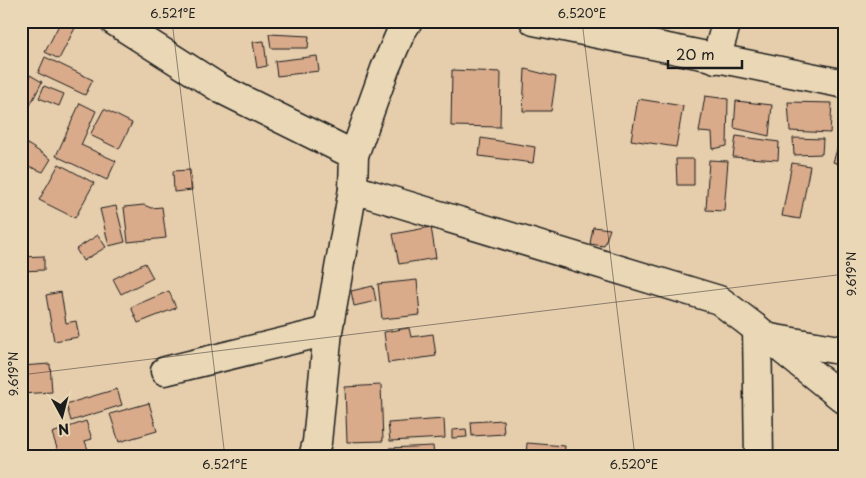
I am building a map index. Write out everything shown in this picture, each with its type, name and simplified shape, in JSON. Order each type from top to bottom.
[{"type":"street","points":[[114,21],[221,88],[354,155]]},
{"type":"street","points":[[313,457],[318,442],[328,331],[354,189],[354,155],[385,69],[401,32],[408,21]]},
{"type":"street","points":[[534,21],[845,84]]},
{"type":"street","points":[[716,59],[727,21]]},
{"type":"street","points":[[354,189],[719,300],[845,400]]},
{"type":"street","points":[[165,371],[328,331]]},
{"type":"street","points":[[762,333],[845,351]]},
{"type":"street","points":[[758,457],[762,333]]},
{"type":"building","points":[[61,21],[75,28],[59,59],[45,52]]},
{"type":"building","points":[[269,34],[309,36],[308,48],[271,48]]},
{"type":"building","points":[[264,41],[267,66],[257,68],[253,42]]},
{"type":"building","points":[[317,56],[319,71],[277,76],[275,61]]},
{"type":"building","points":[[45,57],[93,80],[85,95],[38,73]]},
{"type":"building","points":[[525,69],[556,77],[551,111],[523,111]]},
{"type":"building","points":[[21,70],[28,73],[21,87]]},
{"type":"building","points":[[452,70],[501,72],[500,127],[451,126]]},
{"type":"building","points":[[30,75],[42,82],[21,123],[21,95]]},
{"type":"building","points":[[44,86],[64,94],[59,106],[39,98]]},
{"type":"building","points":[[705,96],[728,99],[727,146],[713,149],[712,133],[699,132]]},
{"type":"building","points":[[638,99],[683,106],[676,147],[631,140]]},
{"type":"building","points":[[736,101],[772,105],[769,136],[734,128]]},
{"type":"building","points":[[788,102],[832,103],[830,133],[790,131]]},
{"type":"building","points":[[80,103],[96,111],[81,145],[116,161],[107,180],[56,156]]},
{"type":"building","points":[[104,109],[132,123],[119,149],[90,135]]},
{"type":"building","points":[[845,128],[845,166],[833,162]]},
{"type":"building","points":[[736,136],[779,142],[778,160],[733,157]]},
{"type":"building","points":[[481,138],[535,147],[533,163],[479,156]]},
{"type":"building","points":[[793,138],[823,139],[822,154],[794,155]]},
{"type":"building","points":[[21,140],[51,159],[43,172],[21,163]]},
{"type":"building","points":[[676,159],[694,159],[694,185],[677,185]]},
{"type":"building","points":[[709,160],[728,161],[724,211],[706,210]]},
{"type":"building","points":[[792,163],[810,166],[800,219],[782,216]]},
{"type":"building","points":[[59,164],[94,183],[75,218],[39,200]]},
{"type":"building","points":[[190,170],[192,190],[174,192],[173,171]]},
{"type":"building","points":[[144,205],[151,208],[162,207],[166,238],[128,242],[124,207]]},
{"type":"building","points":[[116,206],[125,242],[109,246],[100,209]]},
{"type":"building","points":[[431,227],[436,258],[399,264],[393,234]]},
{"type":"building","points":[[593,227],[610,229],[604,246],[590,244]]},
{"type":"building","points":[[98,235],[106,247],[83,261],[76,249]]},
{"type":"building","points":[[44,256],[44,270],[21,271],[21,257]]},
{"type":"building","points":[[145,263],[153,278],[121,294],[113,279]]},
{"type":"building","points":[[417,280],[420,315],[382,319],[378,284]]},
{"type":"building","points":[[373,286],[376,301],[354,306],[351,291]]},
{"type":"building","points":[[169,291],[176,308],[138,323],[131,307]]},
{"type":"building","points":[[61,292],[66,323],[76,321],[79,337],[54,341],[46,295]]},
{"type":"building","points":[[409,328],[411,337],[433,334],[436,356],[388,363],[384,332]]},
{"type":"building","points":[[50,364],[52,392],[21,394],[21,366]]},
{"type":"building","points":[[381,385],[383,441],[347,442],[345,387]]},
{"type":"building","points":[[117,389],[122,405],[71,421],[66,404]]},
{"type":"building","points":[[149,403],[157,431],[119,442],[110,414]]},
{"type":"building","points":[[444,419],[445,438],[390,441],[388,423]]},
{"type":"building","points":[[503,420],[504,434],[472,436],[471,422]]},
{"type":"building","points":[[86,421],[92,439],[85,441],[88,450],[69,457],[60,457],[52,433]]},
{"type":"building","points":[[466,429],[467,437],[452,438],[452,430]]},
{"type":"building","points":[[527,443],[565,446],[564,457],[526,457]]},
{"type":"building","points":[[433,446],[434,457],[390,457],[389,448]]}]
